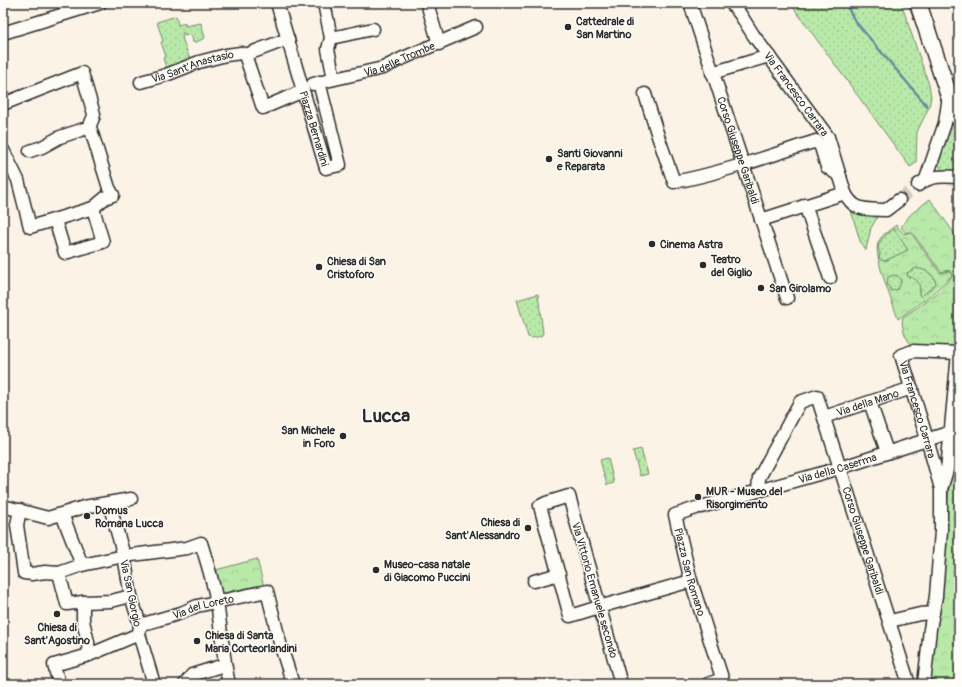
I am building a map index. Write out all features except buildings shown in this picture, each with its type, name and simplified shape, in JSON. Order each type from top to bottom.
[{"type":"main road","points":[[922,4],[949,96],[959,118]]},
{"type":"street","points":[[3,33],[100,3]]},
{"type":"street","points":[[277,3],[302,88]]},
{"type":"street","points":[[324,3],[331,38],[328,49],[334,79]]},
{"type":"street","points":[[427,3],[438,44]]},
{"type":"street","name":"Corso Giuseppe Garibaldi","points":[[690,3],[787,298]]},
{"type":"street","name":"Via Francesco Carrara","points":[[731,3],[828,137],[845,193]]},
{"type":"street","name":"Via delle Trombe","points":[[245,55],[263,108],[302,88],[319,82],[385,67],[401,58],[476,27]]},
{"type":"street","points":[[331,38],[373,29]]},
{"type":"street","name":"Via Sant'Anastasio","points":[[141,82],[166,75],[199,62],[226,55],[241,53],[245,55],[288,39]]},
{"type":"street","points":[[712,73],[769,56]]},
{"type":"street","points":[[3,104],[82,73],[94,114],[90,127],[109,188],[113,195],[105,198],[93,208],[30,227],[18,180],[3,150]]},
{"type":"street","name":"Piazza Bernardini","points":[[302,88],[326,168],[340,165],[319,82]]},
{"type":"street","points":[[646,94],[658,136],[674,182],[691,179],[816,141],[821,147],[827,167],[840,176]]},
{"type":"street","points":[[949,96],[945,123],[922,182],[944,177],[959,178]]},
{"type":"street","points":[[30,151],[42,147],[60,137],[90,127]]},
{"type":"street","points":[[761,220],[845,193],[852,204],[867,209],[886,210],[899,200]]},
{"type":"street","points":[[805,205],[830,278]]},
{"type":"street","points":[[55,220],[65,253],[102,242],[93,208]]},
{"type":"street","name":"Via Francesco Carrara","points":[[924,684],[936,596],[941,531],[941,489],[901,355],[913,351],[958,353],[947,470],[941,489]]},
{"type":"street","name":"Via della Mano","points":[[824,417],[912,388]]},
{"type":"street","name":"Corso Giuseppe Garibaldi","points":[[758,491],[759,478],[800,402],[817,396],[910,684]]},
{"type":"street","points":[[870,402],[887,452]]},
{"type":"street","name":"Via della Caserma","points":[[698,507],[840,468],[951,432]]},
{"type":"street","name":"Via Vittorio Emanuele secondo","points":[[560,576],[540,506],[569,496],[621,684]]},
{"type":"street","points":[[3,506],[48,518],[84,507],[130,499]]},
{"type":"street","name":"Via San Giorgio","points":[[109,503],[124,556],[131,596],[154,684]]},
{"type":"street","name":"Piazza San Romano","points":[[698,507],[675,515],[691,581],[723,681]]},
{"type":"street","points":[[20,510],[18,525],[24,573],[59,573],[82,565],[124,556],[187,548],[201,542],[211,574],[217,601],[224,665],[229,684]]},
{"type":"street","points":[[62,514],[82,565]]},
{"type":"street","points":[[59,573],[67,604],[111,601],[131,596]]},
{"type":"street","points":[[534,581],[560,576],[570,616],[691,581]]},
{"type":"street","name":"Via del Loreto","points":[[59,684],[54,665],[89,654],[139,630],[197,606],[267,591],[281,647],[293,684]]},
{"type":"street","points":[[83,602],[83,621],[89,654]]},
{"type":"street","points":[[890,621],[920,614],[933,613]]},
{"type":"street","points":[[185,684],[192,675],[224,665]]},
{"type":"street","points":[[708,684],[723,681]]},
{"type":"green space","points":[[790,3],[901,3],[929,85],[931,97],[929,107],[917,132],[916,163],[910,167]]},
{"type":"green space","points":[[176,16],[178,25],[185,23],[185,26],[201,23],[205,38],[194,43],[190,34],[185,36],[184,33],[182,33],[191,63],[167,71],[163,58],[166,57],[161,42],[163,41],[157,22]]},
{"type":"green space","points":[[954,123],[959,131],[959,175],[943,171],[938,160],[948,127]]},
{"type":"green space","points":[[930,199],[959,240],[959,346],[913,346],[910,344],[904,333],[902,324],[903,317],[936,295],[953,275],[949,270],[941,272],[911,231],[906,233],[901,227],[910,215]]},
{"type":"green space","points":[[850,207],[864,215],[879,214],[871,228],[866,250],[860,241]]},
{"type":"green space","points":[[896,225],[904,234],[910,232],[940,273],[949,271],[952,275],[935,292],[898,319],[884,280],[877,250],[878,243],[881,238]],"holes":[[[894,229],[908,250],[885,261],[881,260],[879,258],[880,253],[878,249],[880,242]],[[916,268],[923,270],[934,277],[936,284],[921,297],[919,295],[920,288],[917,280],[908,277],[907,273]],[[894,275],[901,279],[901,283],[897,290],[890,291],[890,287],[887,285],[888,277]]]},
{"type":"green space","points":[[894,229],[908,250],[885,261],[881,260],[879,258],[880,255],[878,250],[879,243],[883,237]]},
{"type":"green space","points":[[916,268],[929,273],[935,280],[936,284],[921,297],[919,295],[920,289],[911,277],[908,277],[907,273]]},
{"type":"green space","points":[[894,275],[901,279],[901,283],[897,290],[890,291],[887,285],[887,277]]},
{"type":"green space","points":[[538,294],[543,333],[541,336],[532,338],[528,337],[517,300]]},
{"type":"green space","points":[[959,391],[959,684],[929,684]]},
{"type":"green space","points":[[641,449],[648,474],[640,476],[633,451]]},
{"type":"green space","points":[[608,458],[614,483],[607,485],[600,460]]},
{"type":"green space","points":[[257,559],[264,587],[219,598],[212,571]]},
{"type":"waterway","points":[[845,3],[855,21],[927,106]]},
{"type":"tunnel","points":[[899,200],[918,185]]},
{"type":"place","name":"Cattedrale di San Martino","points":[[568,27]]},
{"type":"place","name":"Santi Giovanni e Reparata","points":[[549,159]]},
{"type":"place","name":"Cinema Astra","points":[[652,244]]},
{"type":"place","name":"Teatro del Giglio","points":[[703,265]]},
{"type":"place","name":"Chiesa di San Cristoforo","points":[[319,267]]},
{"type":"place","name":"San Girolamo","points":[[761,288]]},
{"type":"place","name":"San Michele in Foro","points":[[343,436]]},
{"type":"place","name":"MUR - Museo del Risorgimento","points":[[698,497]]},
{"type":"place","name":"Domus Romana Lucca","points":[[87,516]]},
{"type":"place","name":"Chiesa di Sant'Alessandro","points":[[528,528]]},
{"type":"place","name":"Museo-casa natale di Giacomo Puccini","points":[[376,570]]},
{"type":"place","name":"Chiesa di Sant'Agostino","points":[[57,614]]},
{"type":"place","name":"Chiesa di Santa Maria Corteorlandini","points":[[197,641]]},
{"type":"district","name":"Lucca","points":[[386,415]]}]
